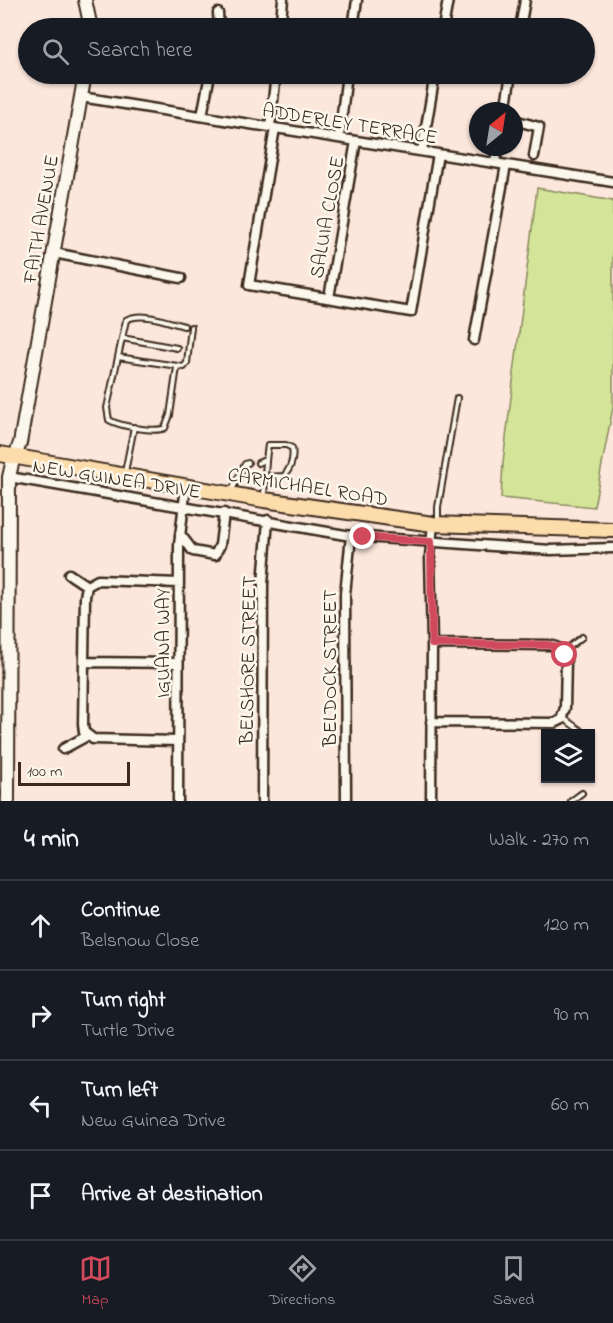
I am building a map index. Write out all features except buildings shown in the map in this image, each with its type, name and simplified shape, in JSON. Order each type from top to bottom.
[{"type":"main road","name":"CARMICHAEL ROAD","points":[[0,454],[264,500],[435,524],[613,530]]},
{"type":"street","points":[[85,0],[89,18]]},
{"type":"street","points":[[281,18],[283,0]]},
{"type":"street","points":[[354,18],[357,0]]},
{"type":"street","points":[[444,18],[447,0]]},
{"type":"street","points":[[522,18],[525,0]]},
{"type":"street","points":[[218,13],[218,18]]},
{"type":"street","name":"FAITH AVENUE","points":[[6,800],[5,494],[20,443],[84,84]]},
{"type":"street","points":[[202,116],[208,84]]},
{"type":"street","points":[[275,84],[273,127],[249,285],[411,312],[438,154]]},
{"type":"street","points":[[339,138],[346,84]]},
{"type":"street","points":[[422,151],[433,84]]},
{"type":"street","points":[[506,102],[509,84]]},
{"type":"street","name":"ADDERLEY TERRACE","points":[[81,97],[613,182]]},
{"type":"street","points":[[523,123],[538,127],[534,156]]},
{"type":"street","name":"SALUIA CLOSE","points":[[329,298],[356,141]]},
{"type":"street","points":[[495,163],[496,156]]},
{"type":"street","points":[[474,340],[506,165]]},
{"type":"street","points":[[54,253],[181,278]]},
{"type":"street","name":"NEW GUINEA DRIVE","points":[[9,477],[351,536],[551,550],[613,548]]},
{"type":"street","name":"IGUANA WAY","points":[[178,801],[178,583],[180,534],[186,486]]},
{"type":"street","points":[[180,534],[193,551],[215,555],[220,545],[224,513]]},
{"type":"street","name":"BELSHORE STREET","points":[[262,801],[263,584],[268,520]]},
{"type":"street","points":[[431,801],[431,542],[435,524]]},
{"type":"street","name":"BELDOCK STREET","points":[[346,801],[345,594],[351,536]]},
{"type":"street","points":[[69,574],[87,586]]},
{"type":"street","points":[[87,586],[98,580],[178,583]]},
{"type":"street","points":[[87,586],[83,724],[87,736],[93,739],[177,741]]},
{"type":"street","points":[[431,722],[555,723],[562,717],[565,708],[566,658],[563,652],[549,645],[432,644]]},
{"type":"street","points":[[85,662],[178,663]]},
{"type":"street","points":[[63,749],[87,736]]},
{"type":"lane","points":[[177,367],[170,415],[165,428],[157,430],[134,427],[114,423],[108,417],[107,408],[126,320],[132,317],[155,319],[184,326]]},
{"type":"lane","points":[[118,357],[184,367],[187,363],[191,327]]},
{"type":"lane","points":[[122,338],[177,348]]},
{"type":"lane","points":[[435,524],[457,398]]},
{"type":"lane","points":[[124,476],[134,427]]},
{"type":"lane","points":[[264,500],[265,460],[268,445],[286,445],[292,448],[289,471],[279,477],[265,477]]},
{"type":"lane","points":[[258,463],[265,460]]},
{"type":"lane","points":[[231,494],[240,472],[248,463]]},
{"type":"lane","points":[[563,652],[582,637]]},
{"type":"lane","points":[[562,717],[579,729]]},
{"type":"lane","points":[[571,801],[582,794]]},
{"type":"green space","points":[[537,188],[613,201],[613,407],[594,507],[501,498],[503,462]]},
{"type":"route","points":[[363,537],[431,542],[432,644],[549,645],[560,649],[565,655]]}]
